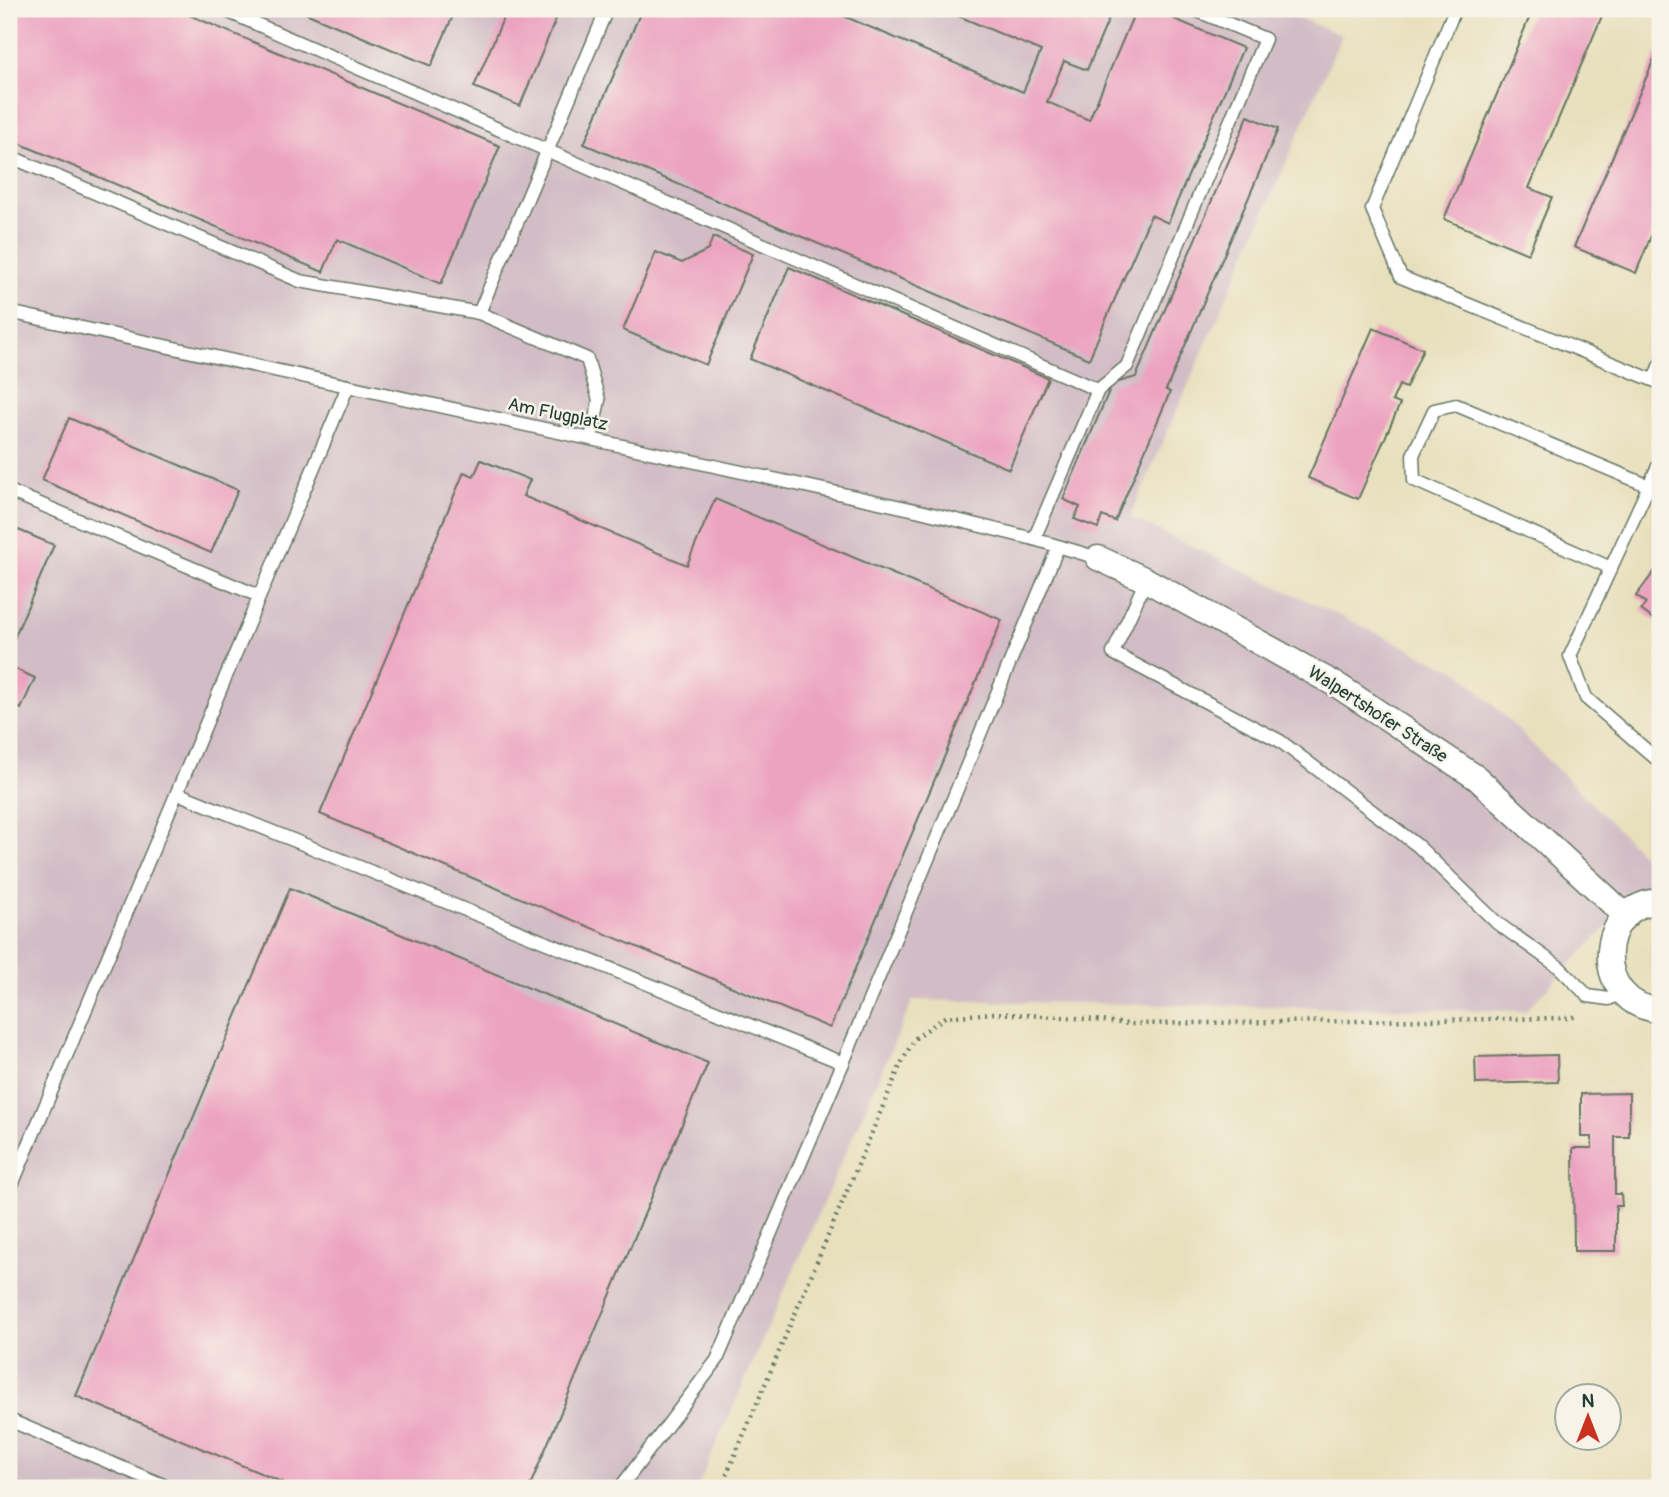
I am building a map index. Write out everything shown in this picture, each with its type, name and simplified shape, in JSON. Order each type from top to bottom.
[{"type":"street","name":"Walpertshofer Straße","points":[[1098,558],[1146,580],[1340,687],[1477,778],[1626,916]]},
{"type":"street","points":[[1660,901],[1640,906],[1626,916],[1615,929],[1609,962],[1616,995],[1660,1010]]},
{"type":"lane","points":[[222,9],[1098,390]]},
{"type":"lane","points":[[479,313],[607,9]]},
{"type":"lane","points":[[1034,539],[1098,390],[1127,366],[1265,38],[1193,9]]},
{"type":"lane","points":[[1455,9],[1372,209],[1401,277],[1657,381],[1660,365]]},
{"type":"lane","points":[[9,156],[300,281],[479,313],[587,359],[599,400],[591,439]]},
{"type":"lane","name":"Am Flugplatz","points":[[9,312],[920,511],[1098,558]]},
{"type":"lane","points":[[9,1192],[348,386]]},
{"type":"lane","points":[[1611,568],[1414,480],[1413,455],[1434,410],[1456,405],[1655,490]]},
{"type":"lane","points":[[1660,462],[1655,490],[1611,568],[1570,656],[1586,698],[1660,762]]},
{"type":"lane","points":[[9,491],[259,596]]},
{"type":"lane","points":[[620,1488],[718,1360],[1059,547]]},
{"type":"lane","points":[[1146,580],[1113,653],[1279,741],[1418,846],[1497,923],[1559,967],[1588,996],[1616,995]]},
{"type":"lane","points":[[177,793],[843,1063]]},
{"type":"lane","points":[[9,1420],[170,1488]]},
{"type":"path","points":[[721,1488],[900,1066],[914,1039],[945,1017],[994,1013],[1129,1024],[1571,1018],[1616,995]]},
{"type":"shaded area","points":[[9,9],[1275,9],[1342,35],[1130,517],[1461,673],[1660,872],[1525,1011],[913,1000],[697,1488],[9,1488]]},
{"type":"building","points":[[9,9],[175,9],[500,146],[441,284],[337,239],[323,272],[9,139]]},
{"type":"building","points":[[296,9],[456,9],[431,66]]},
{"type":"building","points":[[507,9],[560,9],[520,106],[474,87]]},
{"type":"building","points":[[642,9],[827,9],[1023,92],[1041,51],[942,9],[1113,9],[1087,70],[1064,61],[1047,102],[1089,120],[1136,9],[1151,9],[1243,48],[1168,223],[1151,215],[1089,359],[584,144]]},
{"type":"building","points":[[1533,9],[1605,9],[1529,188],[1552,197],[1528,254],[1444,219]]},
{"type":"building","points":[[1660,45],[1660,214],[1636,273],[1574,247]]},
{"type":"building","points":[[1248,116],[1278,129],[1166,390],[1170,392],[1115,521],[1102,516],[1098,528],[1074,519],[1080,507],[1063,499],[1112,384],[1136,377]]},
{"type":"building","points":[[713,237],[753,254],[706,365],[623,330],[656,252],[682,263],[708,250]]},
{"type":"building","points":[[789,267],[1048,378],[1009,469],[750,359]]},
{"type":"building","points":[[1373,328],[1423,349],[1406,388],[1399,385],[1392,401],[1400,404],[1358,499],[1308,478]]},
{"type":"building","points":[[69,418],[238,490],[211,553],[42,480]]},
{"type":"building","points":[[481,460],[530,480],[523,496],[687,565],[715,499],[1002,620],[830,1028],[320,814],[464,472],[474,476]]},
{"type":"building","points":[[9,526],[54,545],[9,650]]},
{"type":"building","points":[[1660,564],[1660,624],[1641,610],[1646,603],[1636,596]]},
{"type":"building","points":[[9,666],[35,678],[21,709],[9,703]]},
{"type":"building","points":[[290,888],[708,1063],[529,1488],[296,1488],[76,1396]]},
{"type":"building","points":[[1557,1055],[1558,1082],[1476,1084],[1475,1057]]},
{"type":"building","points":[[1629,1093],[1629,1137],[1615,1137],[1615,1194],[1621,1194],[1622,1206],[1616,1206],[1616,1251],[1574,1251],[1573,1148],[1592,1148],[1592,1137],[1581,1137],[1581,1094]]}]
